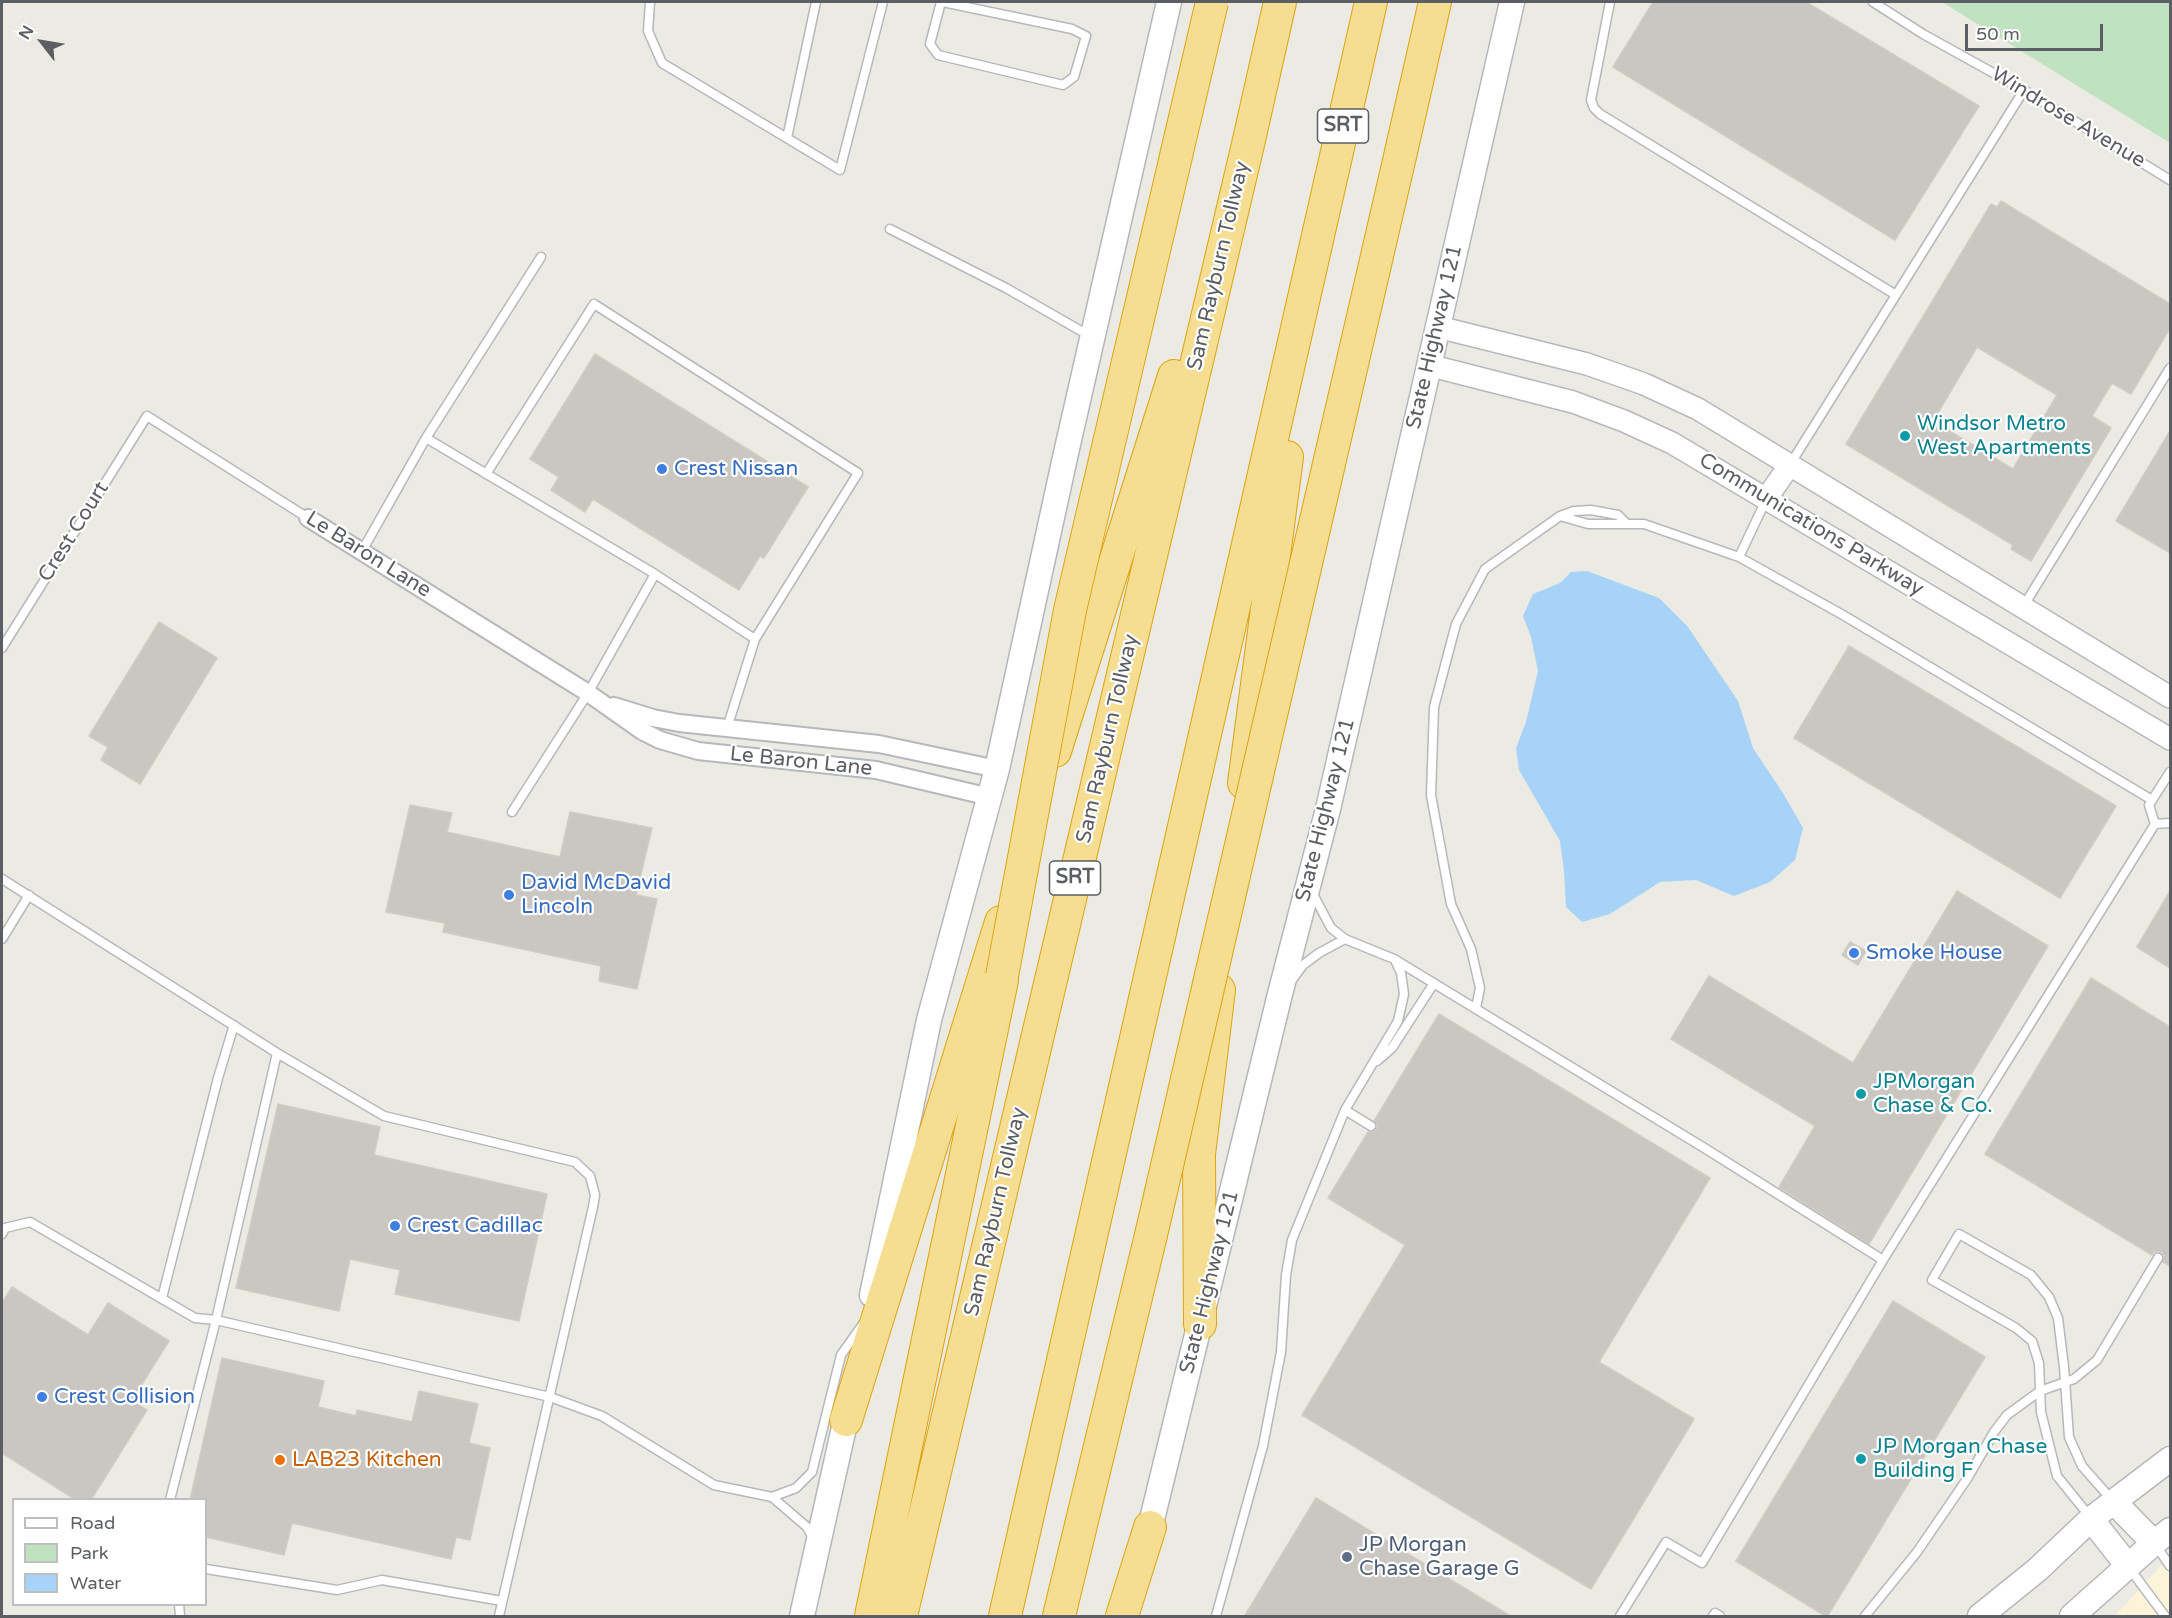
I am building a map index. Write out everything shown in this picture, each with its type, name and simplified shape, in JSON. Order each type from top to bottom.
[{"type":"highway","points":[[871,1617],[1002,976],[1070,610],[1212,2]]},
{"type":"highway","name":"Sam Rayburn Tollway","points":[[901,1617],[1280,2]]},
{"type":"highway","name":"SRT","points":[[1005,1617],[1371,2]]},
{"type":"highway","points":[[1059,1617],[1151,1235],[1435,2]]},
{"type":"highway","points":[[846,1420],[1249,140]]},
{"type":"highway","points":[[1200,1324],[1199,1154],[1246,767],[1315,251]]},
{"type":"highway","points":[[1122,1617],[1150,1527]]},
{"type":"main road","points":[[802,1617],[846,1420],[929,1020],[997,769],[1169,2]]},
{"type":"main road","name":"State Highway 121","points":[[1128,1617],[1280,994],[1328,809],[1512,2]]},
{"type":"main road","points":[[1980,1617],[2037,1570],[2091,1519],[2170,1460]]},
{"type":"main road","points":[[2072,1617],[2162,1536],[2114,1503]]},
{"type":"main road","points":[[2091,1519],[2128,1566]]},
{"type":"street","name":"Communications Parkway","points":[[1438,327],[1587,364],[1644,384],[1698,409],[2170,697]]},
{"type":"street","name":"Communications Parkway","points":[[1428,365],[1573,402],[1624,421],[1672,443],[2170,739]]},
{"type":"street","points":[[1766,499],[1789,466]]},
{"type":"street","name":"Le Baron Lane","points":[[308,518],[588,693],[642,731],[679,746],[728,754],[876,770],[990,797]]},
{"type":"street","name":"Le Baron Lane","points":[[588,693],[610,704],[653,718],[879,744],[997,769]]},
{"type":"lane","points":[[650,2],[648,31],[662,63],[840,170],[883,2]]},
{"type":"lane","points":[[787,138],[816,2]]},
{"type":"lane","points":[[942,2],[1072,29],[1086,36],[1074,77],[1063,85],[939,55],[930,44],[942,2]]},
{"type":"lane","points":[[1610,2],[1591,99],[1599,114],[1896,295]]},
{"type":"lane","name":"Windrose Avenue","points":[[1874,2],[1923,34],[2024,90],[2170,180]]},
{"type":"lane","points":[[1789,466],[2024,90]]},
{"type":"lane","points":[[890,229],[1006,288],[1093,337]]},
{"type":"lane","points":[[362,551],[426,438],[541,257]]},
{"type":"lane","points":[[486,474],[594,304],[858,473],[755,639],[727,728]]},
{"type":"lane","points":[[2023,607],[2170,368]]},
{"type":"lane","name":"Le Baron Lane","points":[[147,416],[308,518]]},
{"type":"lane","name":"Crest Court","points":[[2,648],[147,416]]},
{"type":"lane","points":[[426,438],[655,574],[755,639]]},
{"type":"lane","points":[[1739,557],[1766,499]]},
{"type":"lane","points":[[1476,1008],[1480,988],[1471,949],[1451,904],[1431,795],[1434,707],[1456,624],[1485,569],[1560,516],[1590,510],[1618,515],[1626,523]]},
{"type":"lane","points":[[1560,516],[1588,524],[1644,524],[1739,557],[1843,615],[2152,800]]},
{"type":"lane","points":[[512,812],[588,693],[655,574]]},
{"type":"lane","points":[[1620,1617],[1666,1542],[1702,1563],[1883,1260],[2155,825],[2149,805],[2170,772]]},
{"type":"lane","points":[[2155,825],[2170,823]]},
{"type":"lane","points":[[2,879],[277,1053],[384,1116],[575,1162],[590,1176],[595,1195],[593,1207],[499,1617]]},
{"type":"lane","points":[[1308,885],[1331,928],[1345,939],[1394,959],[1883,1260]]},
{"type":"lane","points":[[2,939],[29,895]]},
{"type":"lane","points":[[1280,994],[1303,965],[1345,939]]},
{"type":"lane","points":[[1216,1617],[1264,1437],[1281,1352],[1292,1240],[1345,1110],[1398,1021],[1404,994],[1401,973],[1394,959]]},
{"type":"lane","points":[[1370,1067],[1392,1048],[1434,983]]},
{"type":"lane","points":[[162,1298],[218,1078],[234,1025]]},
{"type":"lane","points":[[171,1498],[216,1320],[277,1053]]},
{"type":"lane","points":[[1345,1110],[1371,1126]]},
{"type":"lane","points":[[2,1234],[5,1228],[30,1222],[195,1318],[216,1320],[550,1397],[602,1416],[714,1485],[772,1497],[807,1527],[817,1545]]},
{"type":"lane","points":[[2091,1519],[2057,1476],[2042,1412],[2039,1363],[2032,1341],[2016,1328],[1932,1280],[1959,1234],[2031,1275],[2049,1297],[2058,1318],[2069,1437],[2082,1466],[2114,1503]]},
{"type":"lane","points":[[1865,1617],[1917,1552],[2007,1415],[2040,1391],[2074,1378],[2097,1360],[2158,1258]]},
{"type":"lane","points":[[772,1497],[796,1488],[812,1472],[841,1354],[867,1318]]},
{"type":"lane","points":[[2162,1536],[2170,1566]]},
{"type":"lane","points":[[2128,1566],[2165,1617]]},
{"type":"lane","points":[[207,1569],[337,1590],[382,1580],[502,1601]]},
{"type":"lane","points":[[1713,1617],[1715,1614],[1720,1617]]},
{"type":"shaded area","points":[[2170,1556],[2170,1616],[2115,1616]]},
{"type":"green space","points":[[1942,2],[2170,2],[2170,143]]},
{"type":"water","points":[[1587,571],[1659,598],[1688,627],[1738,701],[1753,748],[1803,828],[1795,860],[1770,882],[1734,896],[1696,880],[1660,882],[1610,914],[1582,922],[1566,907],[1560,841],[1519,770],[1516,748],[1526,722],[1538,671],[1531,637],[1523,616],[1533,594],[1560,583],[1571,572]]},
{"type":"building","points":[[1653,2],[1806,2],[1979,106],[1895,240],[1613,67]]},
{"type":"building","points":[[2001,201],[2170,304],[2170,328],[2131,394],[2112,383],[2092,416],[2111,428],[2031,561],[2011,549],[2013,545],[1846,444],[1991,204],[1997,207]],"holes":[[[1977,347],[2057,395],[2013,469],[1933,421]]]},
{"type":"building","name":"Crest Nissan","points":[[595,354],[808,487],[764,558],[760,556],[739,590],[593,499],[585,512],[551,490],[559,477],[530,459]]},
{"type":"building","points":[[2170,431],[2170,553],[2116,521]]},
{"type":"building","points":[[159,622],[217,658],[140,784],[101,760],[108,747],[89,736]]},
{"type":"building","points":[[1849,646],[2116,806],[2060,898],[1794,738]]},
{"type":"building","points":[[410,805],[452,813],[447,832],[560,857],[570,812],[652,828],[636,895],[657,899],[637,989],[599,981],[601,966],[443,932],[445,923],[386,912]]},
{"type":"building","name":"JPMorgan Chase & Co.","points":[[1957,891],[2048,946],[1869,1244],[1779,1187],[1815,1126],[1671,1039],[1709,976],[1853,1063]]},
{"type":"building","points":[[2170,891],[2170,968],[2137,947]]},
{"type":"building","name":"Smoke House","points":[[1850,942],[1866,951],[1858,965],[1842,955]]},
{"type":"building","name":"JPMorgan Chase & Co.","points":[[2091,978],[2170,1027],[2170,1266],[2163,1262],[2164,1255],[2161,1252],[2155,1252],[2152,1255],[1985,1154]]},
{"type":"building","points":[[1439,1014],[1710,1178],[1599,1362],[1694,1419],[1591,1589],[1302,1415],[1405,1245],[1328,1198],[1368,1132],[1377,1129],[1374,1121]]},
{"type":"building","name":"Crest Cadillac","points":[[278,1104],[380,1127],[374,1155],[547,1194],[519,1321],[395,1294],[400,1270],[350,1259],[339,1311],[236,1288]]},
{"type":"building","points":[[12,1287],[88,1335],[108,1303],[169,1341],[132,1400],[147,1410],[92,1498],[73,1498],[2,1453],[2,1303]]},
{"type":"building","name":"JP Morgan Chase Building F","points":[[1893,1301],[1985,1357],[1827,1617],[1736,1561]]},
{"type":"building","points":[[222,1358],[324,1381],[318,1407],[356,1416],[357,1410],[412,1422],[419,1391],[478,1404],[469,1443],[490,1448],[470,1540],[456,1537],[451,1559],[292,1523],[284,1555],[207,1537],[207,1498],[190,1498]]},
{"type":"building","name":"JP Morgan Chase Garage G","points":[[1316,1498],[1512,1617],[1244,1617]]},
{"type":"place","name":"Windsor Metro West Apartments","points":[[1905,436]]},
{"type":"place","name":"Crest Nissan","points":[[662,469]]},
{"type":"place","name":"David McDavid Lincoln","points":[[509,895]]},
{"type":"place","name":"Smoke House","points":[[1854,953]]},
{"type":"place","name":"JPMorgan Chase & Co.","points":[[1861,1094]]},
{"type":"place","name":"Crest Cadillac","points":[[395,1226]]},
{"type":"place","name":"Crest Collision","points":[[42,1397]]},
{"type":"place","name":"JP Morgan Chase Building F","points":[[1861,1459]]},
{"type":"place","name":"LAB23 Kitchen","points":[[280,1460]]},
{"type":"place","name":"JP Morgan Chase Garage G","points":[[1347,1557]]}]
